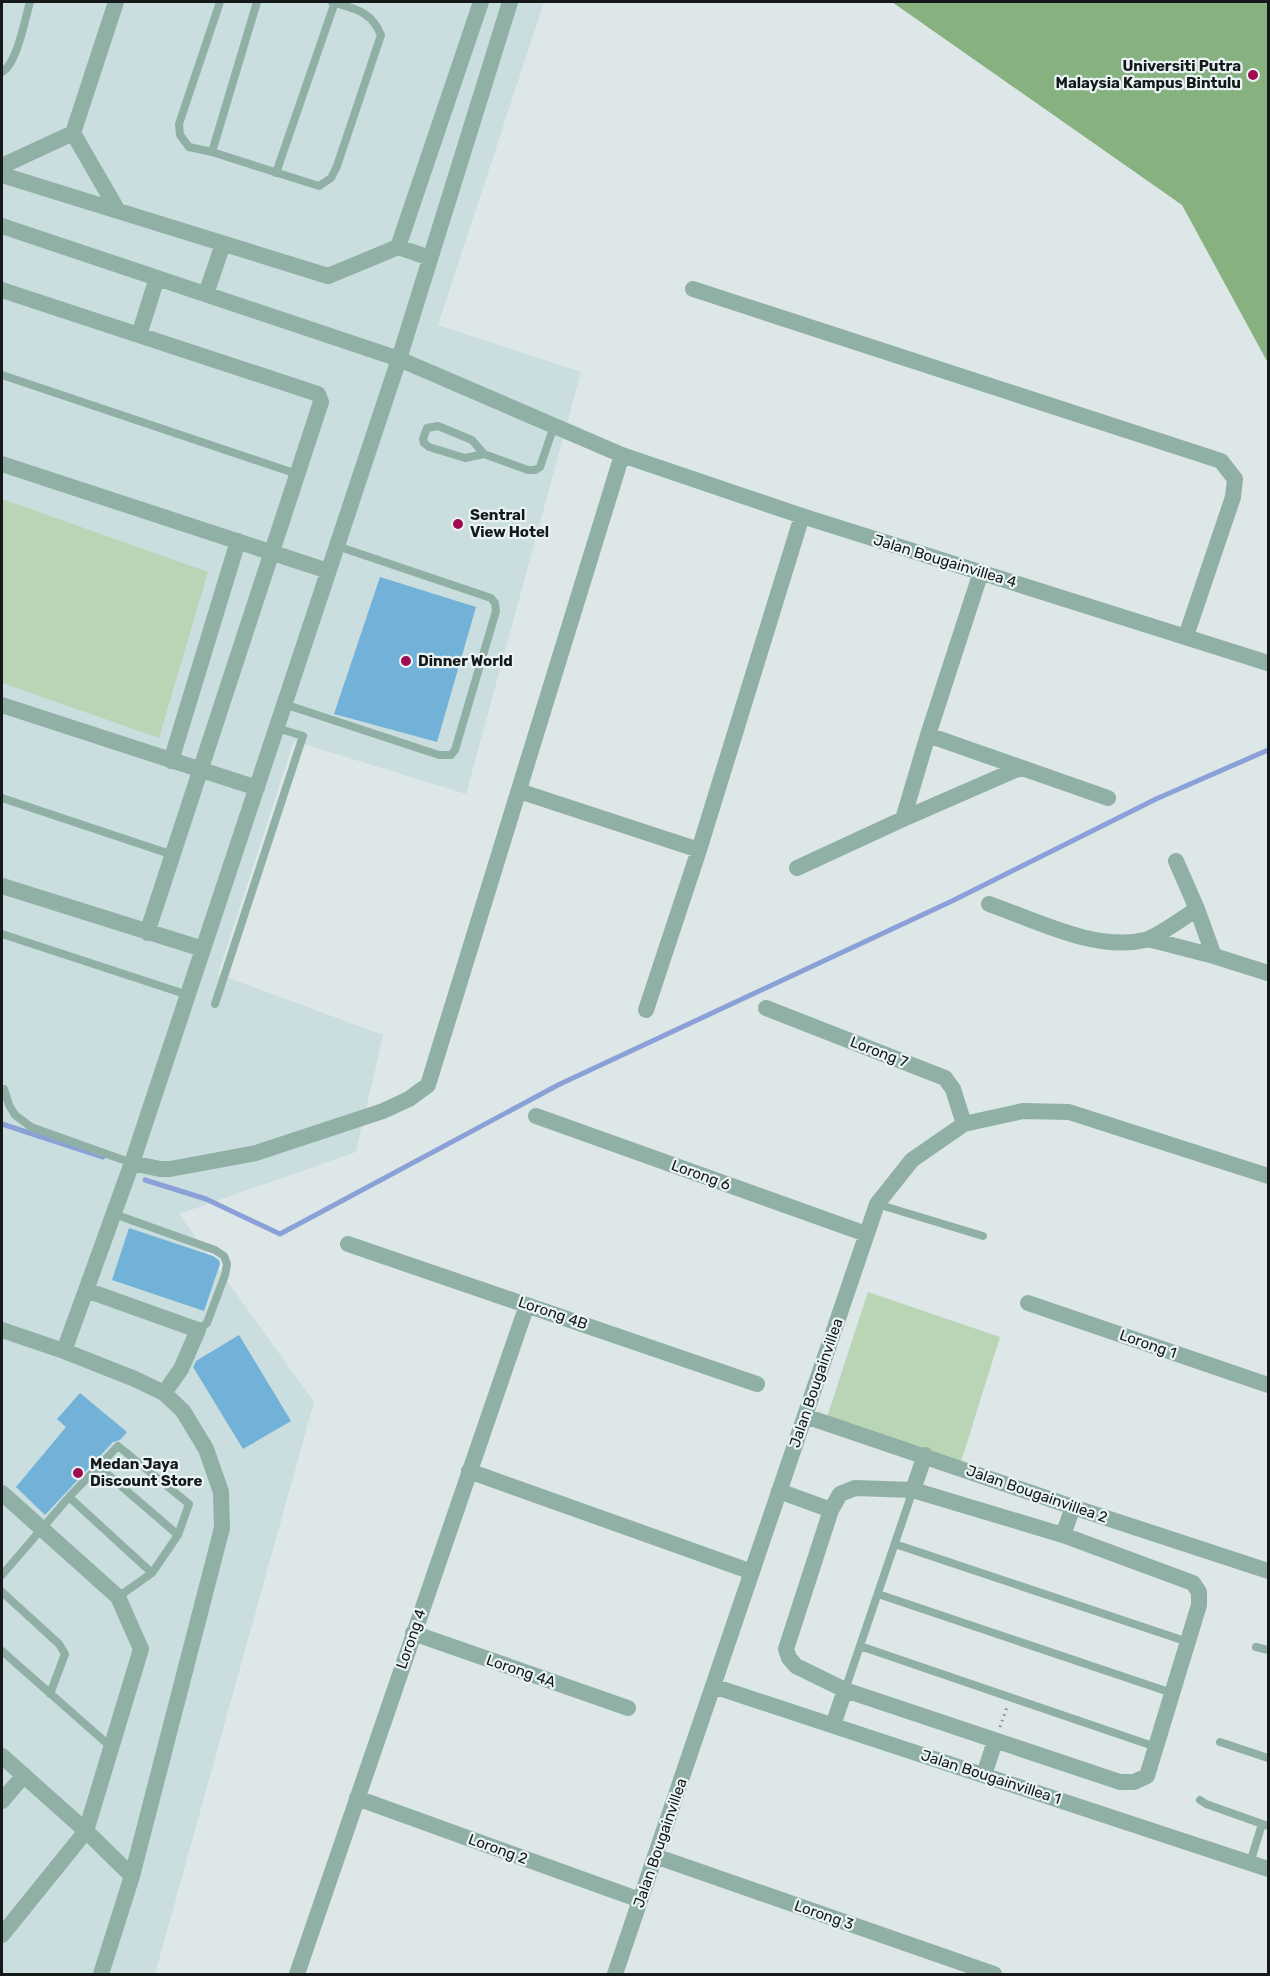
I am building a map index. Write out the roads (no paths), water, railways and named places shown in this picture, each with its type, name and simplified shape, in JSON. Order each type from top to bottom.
[{"type":"street","points":[[2,166],[73,133],[116,2]]},
{"type":"street","points":[[398,247],[481,2]]},
{"type":"street","points":[[64,1351],[132,1163],[399,359],[510,2]]},
{"type":"street","points":[[73,133],[118,211]]},
{"type":"street","points":[[2,175],[328,276],[398,247],[430,258]]},
{"type":"street","name":"Jalan Bougainvillea 4","points":[[2,226],[399,359],[622,455],[802,516],[1269,663]]},
{"type":"street","points":[[206,294],[223,244]]},
{"type":"street","points":[[139,335],[157,278]]},
{"type":"street","points":[[693,289],[1221,461],[1235,479],[1233,496],[1186,636]]},
{"type":"street","points":[[2,290],[318,394],[321,402],[147,933]]},
{"type":"street","points":[[132,1163],[170,1169],[256,1153],[383,1111],[410,1099],[428,1085],[622,455]]},
{"type":"street","points":[[2,464],[328,571]]},
{"type":"street","points":[[646,1010],[699,850],[802,516]]},
{"type":"street","points":[[171,761],[238,541]]},
{"type":"street","points":[[903,819],[981,572]]},
{"type":"street","points":[[2,705],[257,788]]},
{"type":"street","points":[[928,735],[1108,798]]},
{"type":"street","points":[[797,868],[1020,768]]},
{"type":"street","points":[[519,791],[699,850]]},
{"type":"street","points":[[1176,861],[1214,956]]},
{"type":"street","points":[[2,886],[203,950]]},
{"type":"street","points":[[989,904],[1062,931],[1100,941],[1124,943],[1148,939],[1197,909]]},
{"type":"street","points":[[1148,939],[1269,973]]},
{"type":"street","name":"Lorong 7","points":[[766,1008],[945,1078],[953,1089],[964,1124]]},
{"type":"street","name":"Jalan Bougainvillea","points":[[615,1974],[866,1234],[877,1204],[912,1160],[964,1124],[1023,1111],[1069,1112],[1269,1176]]},
{"type":"street","name":"Lorong 6","points":[[536,1116],[866,1234]]},
{"type":"street","name":"Lorong 4B","points":[[348,1244],[757,1384]]},
{"type":"street","points":[[86,1290],[198,1330],[181,1369],[164,1393]]},
{"type":"street","name":"Lorong 1","points":[[1028,1303],[1269,1385]]},
{"type":"street","name":"Lorong 4","points":[[297,1974],[528,1305]]},
{"type":"street","points":[[2,1330],[64,1351],[164,1393],[183,1411],[206,1449],[220,1492],[222,1528],[132,1876],[101,1974]]},
{"type":"street","name":"Jalan Bougainvillea 2","points":[[805,1416],[1072,1507],[1268,1569]]},
{"type":"street","points":[[913,1490],[925,1455]]},
{"type":"street","points":[[469,1471],[752,1572]]},
{"type":"street","points":[[855,1488],[913,1490],[1063,1535],[1192,1583],[1199,1592],[1199,1605],[1147,1776],[1134,1782],[1120,1782],[845,1690],[796,1666],[789,1658],[786,1649],[831,1510],[840,1494],[855,1488]]},
{"type":"street","points":[[779,1491],[831,1510]]},
{"type":"street","points":[[2,1493],[118,1597],[141,1649],[86,1831],[2,1935]]},
{"type":"street","points":[[1063,1535],[1072,1507]]},
{"type":"street","name":"Lorong 4A","points":[[413,1633],[628,1708]]},
{"type":"street","name":"Jalan Bougainvillea 1","points":[[713,1686],[1269,1869]]},
{"type":"street","points":[[833,1725],[845,1690]]},
{"type":"street","points":[[984,1775],[995,1741]]},
{"type":"street","points":[[2,1756],[86,1831],[132,1876]]},
{"type":"street","points":[[2,1800],[24,1776]]},
{"type":"street","name":"Lorong 2","points":[[357,1798],[640,1900]]},
{"type":"street","name":"Lorong 3","points":[[655,1856],[994,1974]]},
{"type":"lane","points":[[2,72],[9,66],[14,56],[30,2]]},
{"type":"lane","points":[[220,2],[179,124],[180,135],[189,147],[212,152],[276,173],[319,186],[331,178],[337,166],[381,36],[376,24],[366,14],[333,2],[276,173]]},
{"type":"lane","points":[[212,152],[256,2]]},
{"type":"lane","points":[[2,375],[297,474]]},
{"type":"lane","points":[[484,454],[465,458],[429,447],[423,439],[427,428],[438,426],[472,440],[484,454],[528,470],[535,470],[540,467],[554,426]]},
{"type":"lane","points":[[284,704],[440,755],[451,755],[455,750],[495,611],[495,603],[491,598],[337,546]]},
{"type":"lane","points":[[215,1004],[303,736],[276,728]]},
{"type":"lane","points":[[2,798],[172,855]]},
{"type":"lane","points":[[2,934],[188,995]]},
{"type":"lane","points":[[4,1089],[15,1115],[31,1127],[132,1163]]},
{"type":"lane","points":[[877,1204],[983,1236]]},
{"type":"lane","points":[[114,1214],[215,1250],[224,1256],[227,1264],[225,1275],[207,1323],[198,1330]]},
{"type":"lane","points":[[2,1575],[41,1528],[118,1446],[189,1503],[178,1535],[152,1573],[118,1597]]},
{"type":"lane","points":[[99,1467],[178,1535]]},
{"type":"lane","points":[[845,1690],[913,1490]]},
{"type":"lane","points":[[69,1497],[152,1573]]},
{"type":"lane","points":[[895,1544],[1188,1642]]},
{"type":"lane","points":[[2,1592],[58,1644],[65,1654],[50,1694]]},
{"type":"lane","points":[[878,1594],[1172,1693]]},
{"type":"lane","points":[[860,1646],[1156,1747]]},
{"type":"lane","points":[[1256,1647],[1269,1650]]},
{"type":"lane","points":[[2,1651],[111,1748]]},
{"type":"lane","points":[[1220,1742],[1269,1758]]},
{"type":"lane","points":[[1200,1800],[1265,1825],[1250,1863]]},
{"type":"waterway","points":[[145,1180],[206,1199],[280,1234],[558,1085],[952,901],[1156,799],[1268,750]]},
{"type":"waterway","points":[[2,1124],[103,1157]]},
{"type":"place","name":"Universiti Putra Malaysia Kampus Bintulu","points":[[1253,75]]},
{"type":"place","name":"Sentral View Hotel","points":[[458,524]]},
{"type":"place","name":"Dinner World","points":[[406,661]]},
{"type":"place","name":"Medan Jaya Discount Store","points":[[78,1473]]}]
